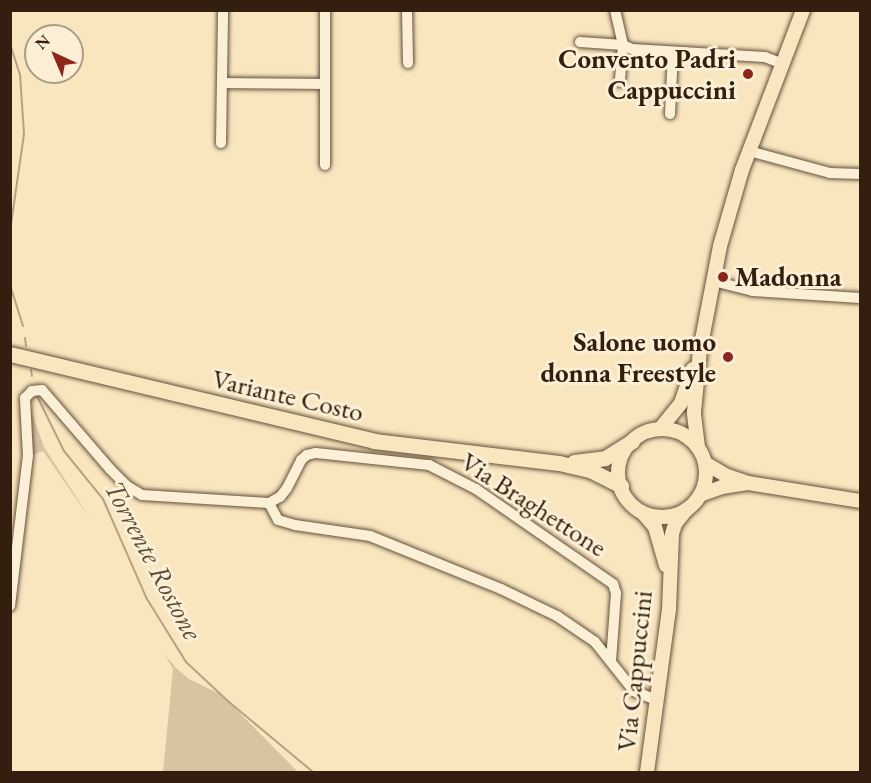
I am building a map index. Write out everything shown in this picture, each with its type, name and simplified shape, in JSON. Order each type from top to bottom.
[{"type":"highway","name":"Variante Costo","points":[[10,354],[374,441],[559,463]]},
{"type":"highway","points":[[559,463],[605,458],[632,441]]},
{"type":"highway","points":[[559,463],[590,470],[621,486]]},
{"type":"main road","points":[[700,495],[706,474],[705,463],[698,447],[694,412],[700,350],[713,281],[729,211],[749,151],[803,10]]},
{"type":"main road","points":[[660,429],[681,404],[700,350]]},
{"type":"main road","points":[[698,447],[683,434],[660,429],[650,431],[632,441],[620,462],[621,486],[625,496],[641,511],[664,516],[686,510],[700,495],[722,487],[748,483]]},
{"type":"main road","points":[[705,463],[725,475],[748,483],[861,501]]},
{"type":"main road","name":"Via Cappuccini","points":[[647,772],[669,610],[672,534],[675,524],[686,510]]},
{"type":"main road","name":"Via Cappuccini","points":[[641,511],[655,527],[669,574]]},
{"type":"street","points":[[221,143],[224,10]]},
{"type":"street","points":[[325,10],[325,165]]},
{"type":"street","points":[[407,10],[408,63]]},
{"type":"street","points":[[615,10],[623,45],[620,82]]},
{"type":"street","points":[[580,42],[623,45],[632,49],[765,57],[783,64]]},
{"type":"street","points":[[670,114],[673,52]]},
{"type":"street","points":[[222,83],[324,84]]},
{"type":"street","points":[[749,151],[830,173],[861,174]]},
{"type":"street","points":[[713,281],[753,291],[861,298]]},
{"type":"street","points":[[10,606],[28,456],[25,398],[32,391],[42,390],[53,400],[74,429],[110,469],[127,486],[142,495],[269,503],[278,520],[295,525],[370,536],[501,589],[581,631],[595,642],[634,691],[657,700]]},
{"type":"street","name":"Via Braghettone","points":[[269,503],[280,497],[301,460],[307,455],[316,453],[429,465],[476,489],[613,584],[616,593],[611,661]]},
{"type":"shaded area","points":[[25,394],[44,447],[91,520],[43,451],[35,454],[24,465]]},
{"type":"shaded area","points":[[151,631],[165,655],[177,669],[189,679],[222,695],[298,772],[163,772],[173,669]]},
{"type":"waterway","name":"Torrente Rostone","points":[[10,44],[20,75],[24,134],[10,231]]},
{"type":"waterway","name":"Torrente Rostone","points":[[10,285],[23,326]]},
{"type":"waterway","name":"Torrente Rostone","points":[[25,338],[26,346]]},
{"type":"waterway","name":"Torrente Rostone","points":[[31,370],[32,376]]},
{"type":"waterway","name":"Torrente Rostone","points":[[37,396],[64,451],[103,499],[147,599],[186,662],[229,702],[313,772]]},
{"type":"place","name":"Convento Padri Cappuccini","points":[[748,74]]},
{"type":"place","name":"Madonna","points":[[723,277]]},
{"type":"place","name":"Salone uomo donna Freestyle","points":[[728,357]]}]
